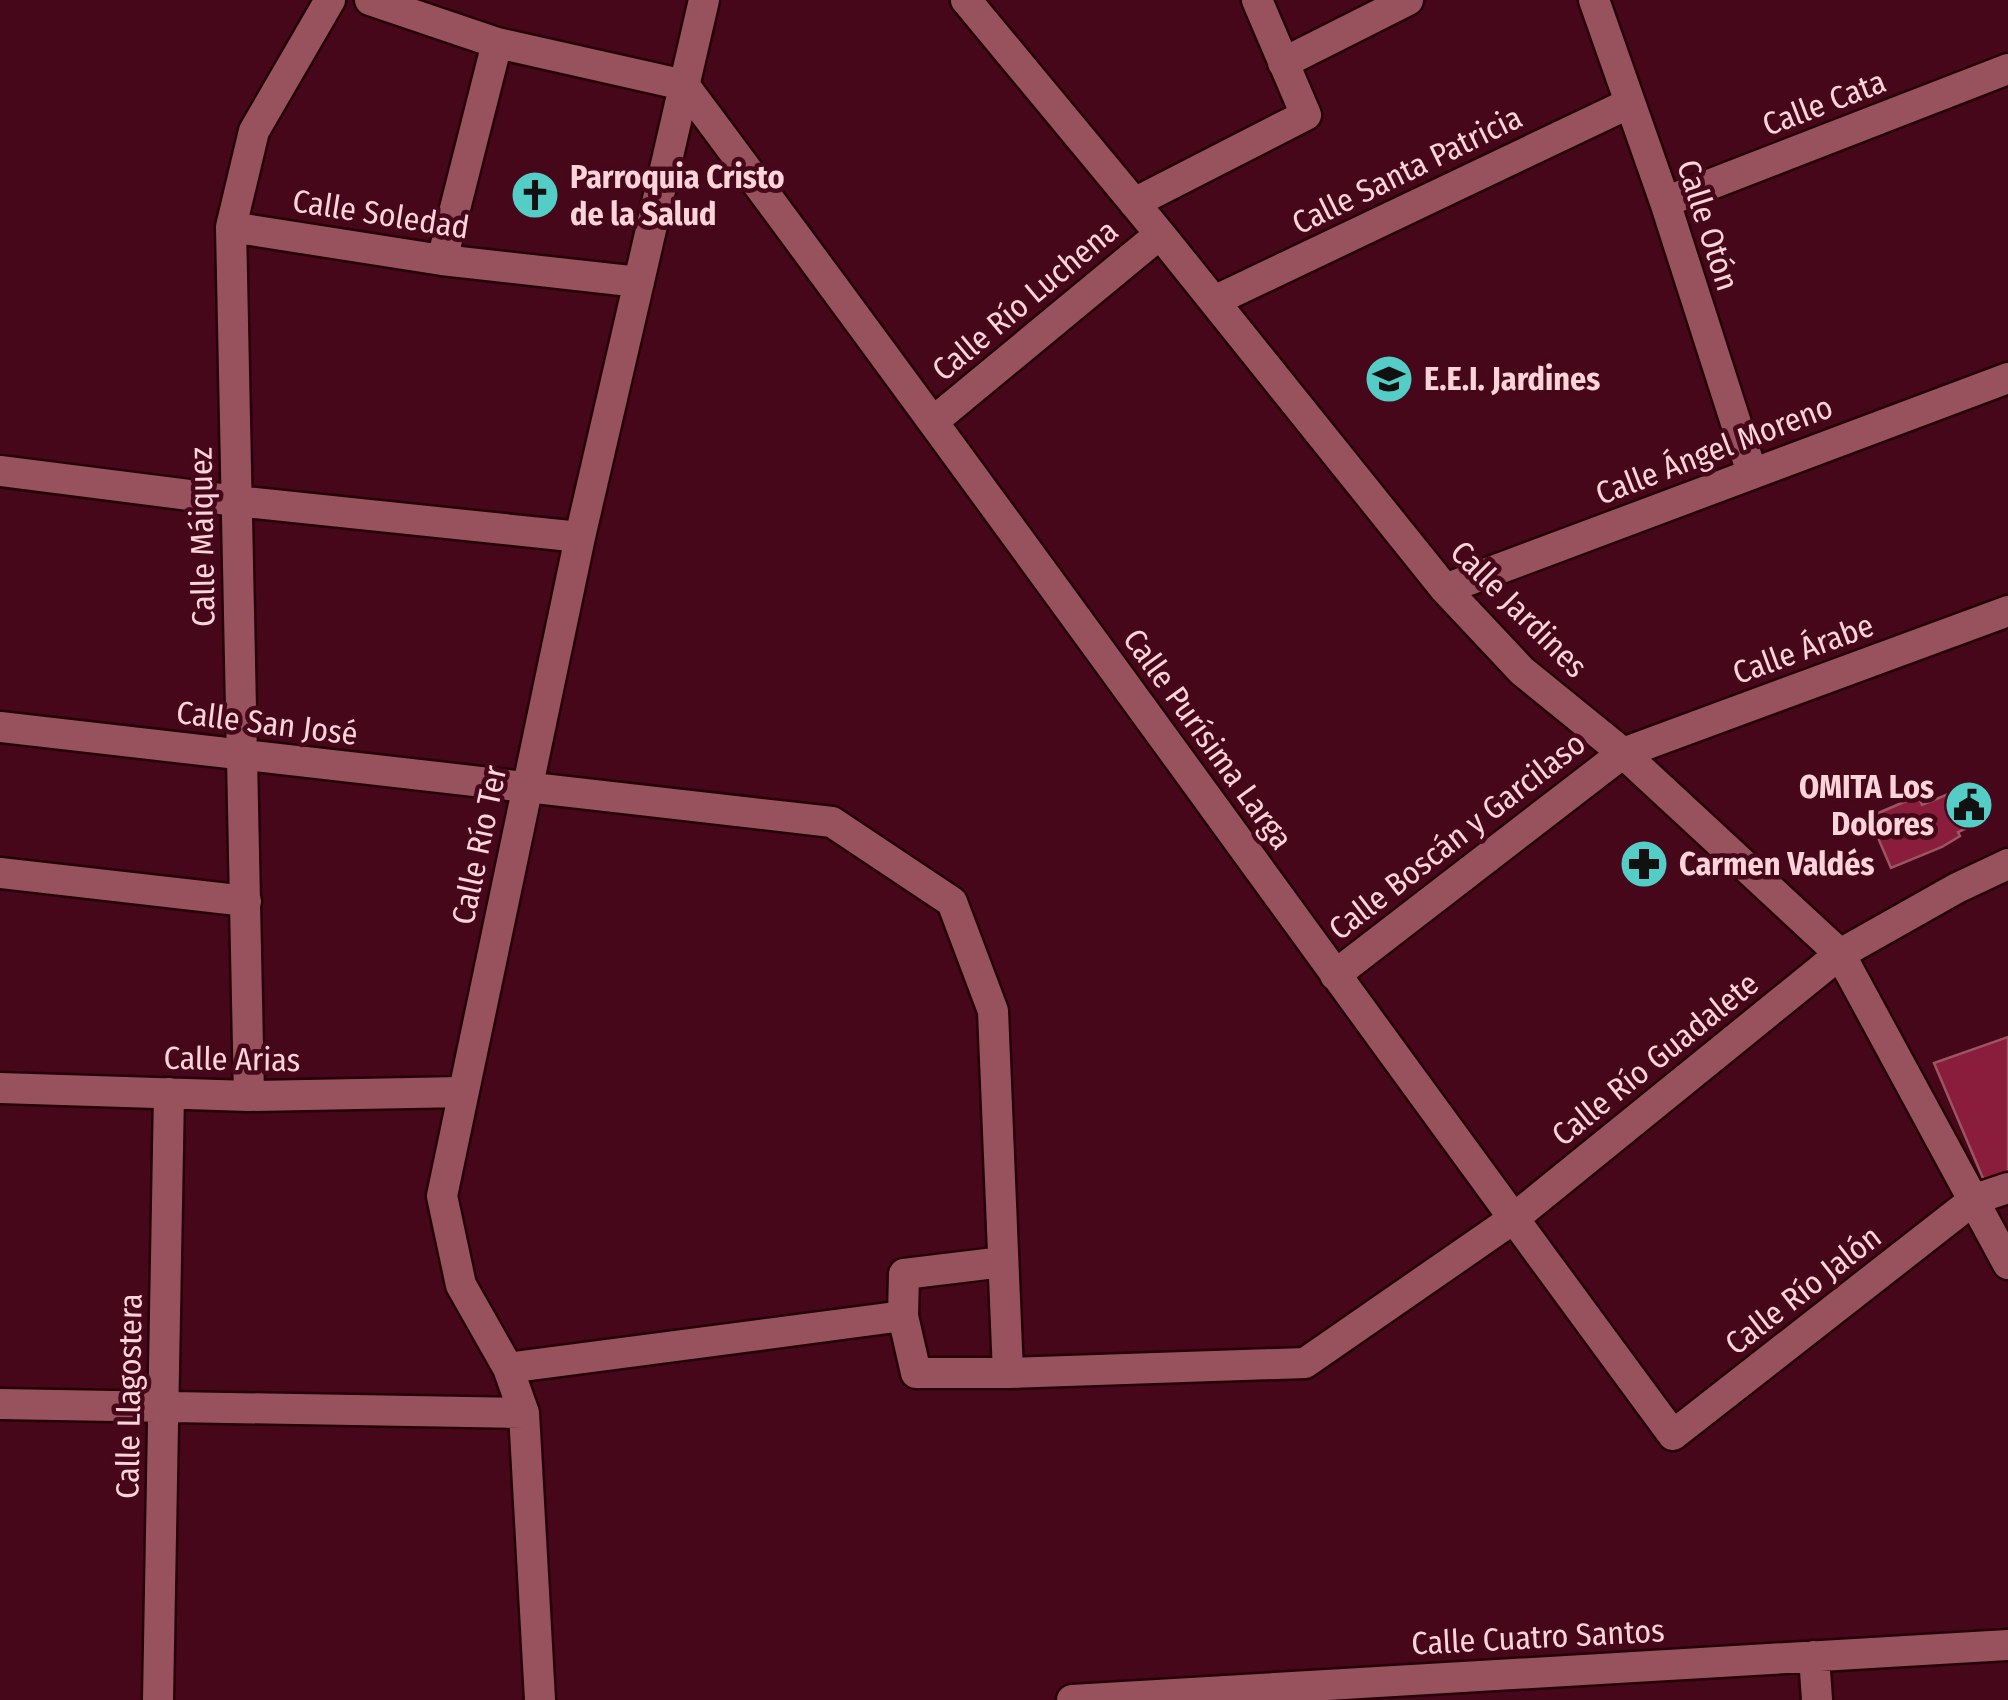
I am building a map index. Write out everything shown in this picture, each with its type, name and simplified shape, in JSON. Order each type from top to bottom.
[{"type":"street","name":"Calle Máiquez","points":[[249,1096],[232,226],[254,130],[330,0]]},
{"type":"street","points":[[370,0],[497,42],[684,85]]},
{"type":"street","name":"Calle Río Ter","points":[[540,1700],[524,1413],[508,1368],[461,1286],[442,1196],[580,537],[704,0]]},
{"type":"street","name":"Calle Jardines","points":[[966,0],[1445,589],[1522,671],[1623,753],[1840,954],[2008,1264]]},
{"type":"street","points":[[1134,203],[1306,116],[1256,0]]},
{"type":"street","points":[[1284,63],[1408,0]]},
{"type":"street","name":"Calle Otón","points":[[1594,0],[1665,202],[1752,473]]},
{"type":"street","points":[[442,260],[497,42]]},
{"type":"street","name":"Calle Cata","points":[[1665,202],[2008,69]]},
{"type":"street","name":"Calle Purísima Larga","points":[[684,85],[934,420],[1673,1435]]},
{"type":"street","name":"Calle Santa Patricia","points":[[1214,302],[1630,103]]},
{"type":"street","name":"Calle Soledad","points":[[232,226],[442,260],[639,282]]},
{"type":"street","name":"Calle Río Luchena","points":[[934,420],[1160,234]]},
{"type":"street","name":"Calle Ángel Moreno","points":[[1445,589],[2008,378]]},
{"type":"street","points":[[0,471],[236,501],[580,537]]},
{"type":"street","name":"Calle Árabe","points":[[1623,753],[2008,610]]},
{"type":"street","name":"Calle San José","points":[[0,727],[832,822],[952,902],[993,1010],[1008,1373]]},
{"type":"street","name":"Calle Boscán y Garcilaso","points":[[1335,975],[1623,753]]},
{"type":"street","name":"Calle Río Guadalete","points":[[903,1316],[916,1373],[1305,1363],[1513,1219],[1840,954],[2008,864]]},
{"type":"street","points":[[0,873],[246,900]]},
{"type":"street","name":"Calle Arias","points":[[0,1088],[249,1096],[463,1092]]},
{"type":"street","name":"Calle Llagostera","points":[[158,1700],[169,1093]]},
{"type":"street","name":"Calle Río Jalón","points":[[1673,1435],[1976,1200],[2008,1188]]},
{"type":"street","points":[[508,1368],[903,1316],[904,1274],[1003,1262]]},
{"type":"street","points":[[0,1404],[524,1413]]},
{"type":"street","name":"Calle Cuatro Santos","points":[[1072,1700],[2008,1645]]},
{"type":"street","points":[[1814,1656],[1817,1700]]},
{"type":"building","points":[[1968,786],[1970,791],[1976,789],[1986,813],[1980,816],[1983,821],[1958,832],[1960,836],[1942,847],[1891,868],[1869,817],[1918,796],[1922,805]]},
{"type":"building","points":[[2008,1037],[2008,1175],[1985,1183],[1934,1063]]},
{"type":"place","name":"Parroquia Cristo de la Salud","points":[[535,195]]},
{"type":"place","name":"E.E.I. Jardines","points":[[1389,379]]},
{"type":"place","name":"OMITA Los Dolores","points":[[1969,805]]},
{"type":"place","name":"Carmen Valdés","points":[[1644,864]]}]
